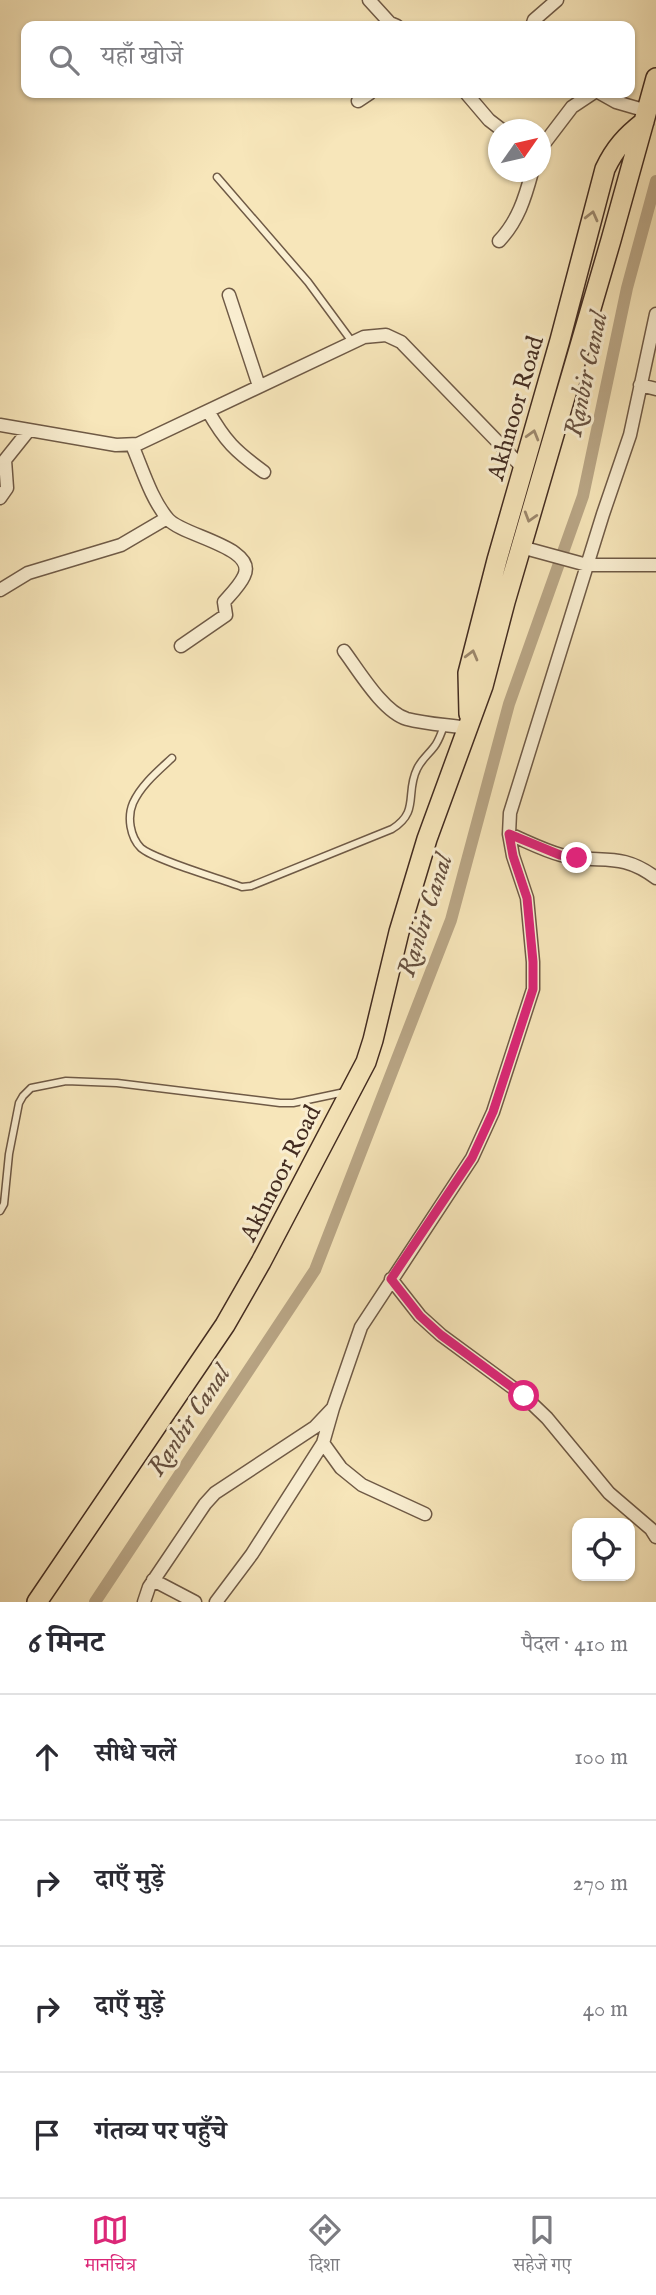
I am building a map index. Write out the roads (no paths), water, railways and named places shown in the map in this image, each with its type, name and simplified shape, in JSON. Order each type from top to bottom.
[{"type":"highway","name":"Akhnoor Road","points":[[37,1602],[225,1325],[366,1062],[404,914],[427,839],[483,686],[656,78]]},
{"type":"highway","name":"Akhnoor Road","points":[[469,725],[468,673],[604,169],[615,148],[645,117]]},
{"type":"street","points":[[369,0],[388,21]]},
{"type":"street","points":[[534,0],[544,11]]},
{"type":"street","points":[[532,21],[557,0]]},
{"type":"street","points":[[358,101],[362,98]]},
{"type":"street","points":[[470,98],[488,119]]},
{"type":"street","points":[[551,134],[572,107],[586,98]]},
{"type":"street","points":[[609,98],[645,117]]},
{"type":"street","points":[[499,241],[524,203],[529,182]]},
{"type":"street","points":[[229,295],[259,386]]},
{"type":"street","points":[[216,1602],[252,1554],[323,1443],[361,1327],[472,1158],[493,1112],[533,989],[527,898],[513,856],[509,834],[510,813],[630,435],[656,314]]},
{"type":"street","points":[[0,425],[116,445],[132,445],[148,441],[353,342],[379,334],[401,342],[523,468]]},
{"type":"street","points":[[640,385],[656,389]]},
{"type":"street","points":[[208,411],[224,440],[264,472]]},
{"type":"street","points":[[0,498],[7,488],[5,460],[29,430]]},
{"type":"street","points":[[132,445],[167,518],[186,532],[227,547],[238,554],[246,569],[245,575],[224,602],[226,615],[181,646]]},
{"type":"street","points":[[0,590],[28,573],[121,545],[167,518]]},
{"type":"street","points":[[521,547],[587,565],[656,565]]},
{"type":"street","points":[[344,651],[396,714],[406,719],[469,725]]},
{"type":"street","points":[[509,834],[560,855],[616,859],[632,863],[656,878]]},
{"type":"street","points":[[391,1279],[420,1316],[441,1335],[524,1396],[547,1418],[609,1493],[656,1536]]},
{"type":"street","points":[[144,1602],[153,1580],[215,1493],[315,1427],[333,1408]]},
{"type":"street","points":[[323,1443],[341,1468],[362,1485],[425,1514]]},
{"type":"street","points":[[153,1580],[195,1602]]},
{"type":"lane","points":[[217,177],[307,282],[353,342]]},
{"type":"lane","points":[[172,758],[134,801],[130,821],[135,841],[148,852],[242,887],[251,886],[402,823],[408,816],[411,804],[414,774],[438,741],[444,724]]},
{"type":"lane","points":[[0,1211],[4,1204],[9,1154],[19,1103],[31,1088],[66,1081],[117,1083],[280,1103],[293,1103],[351,1091]]},
{"type":"waterway","name":"Ranbir Canal","points":[[95,1602],[315,1270],[451,920],[509,704],[583,496],[627,288],[656,181]]}]
